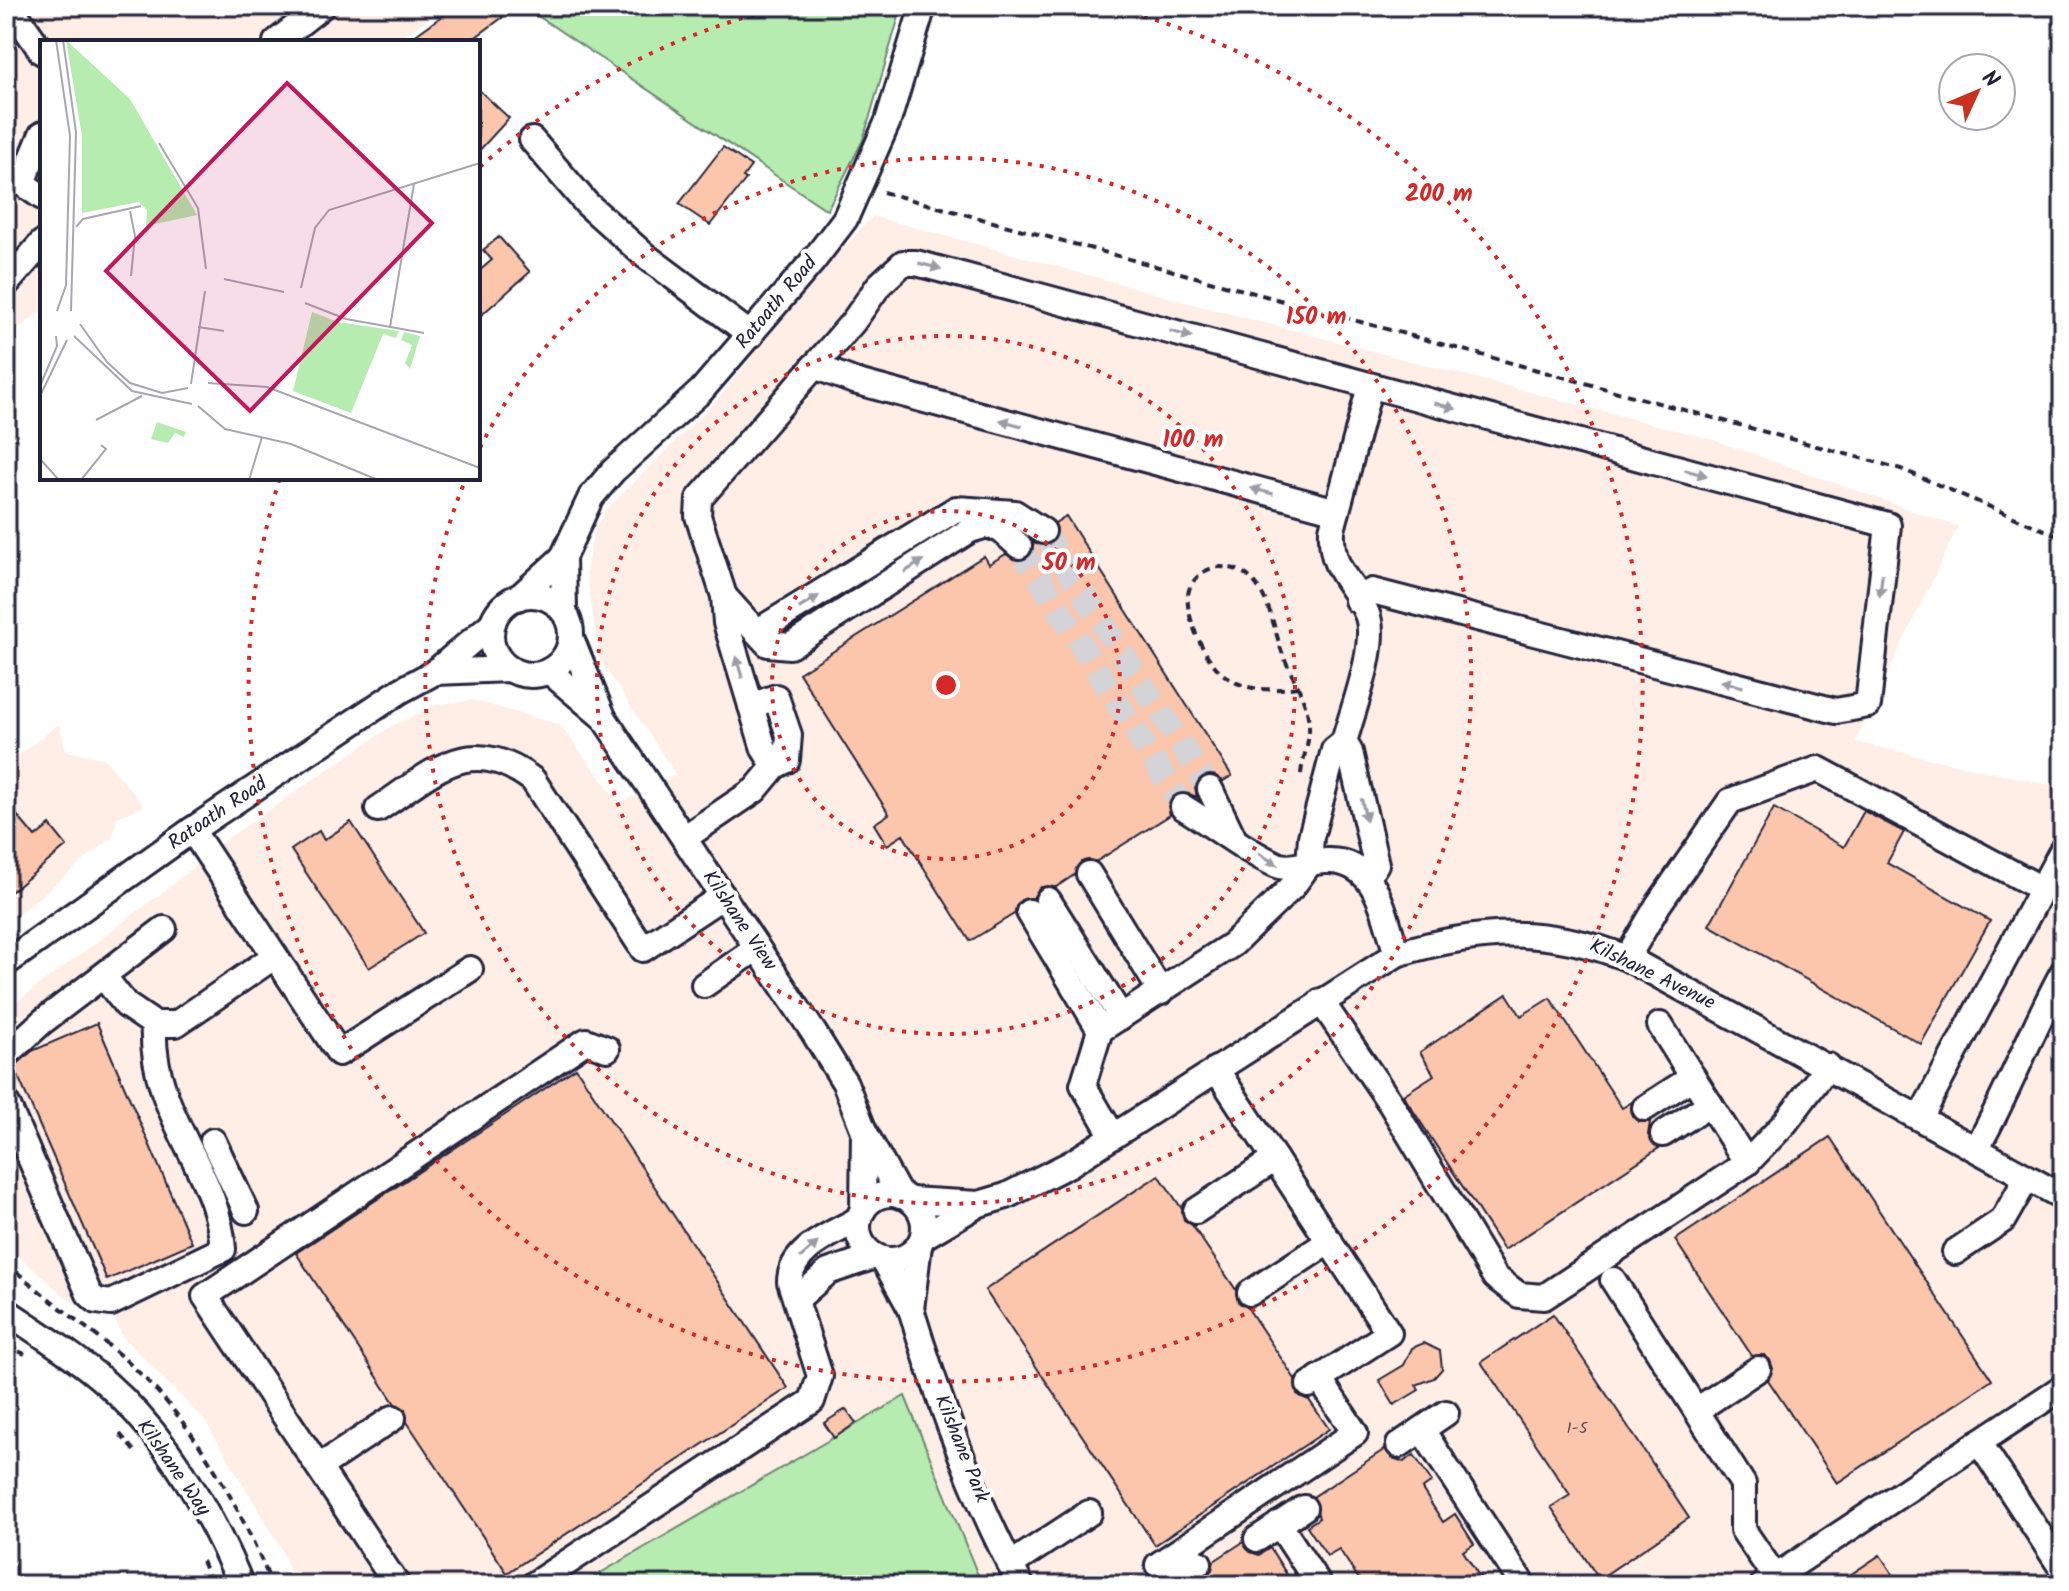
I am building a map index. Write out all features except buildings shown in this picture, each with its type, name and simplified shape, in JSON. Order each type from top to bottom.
[{"type":"street","points":[[279,40],[322,6]]},
{"type":"street","name":"Ratoath Road","points":[[518,598],[563,557],[591,497],[613,471],[701,391],[845,219],[888,121],[923,6]]},
{"type":"street","points":[[13,22],[40,50]]},
{"type":"street","points":[[40,139],[22,183],[40,196]]},
{"type":"street","points":[[532,140],[586,203],[643,254],[751,335]]},
{"type":"street","points":[[6,284],[40,245]]},
{"type":"street","points":[[684,838],[755,790],[775,766],[787,760],[790,747],[776,697],[751,706],[726,623],[724,596],[698,516],[699,499],[853,322],[892,271],[903,263],[916,263],[1888,525],[1868,705],[1836,711],[1372,591],[1357,600]]},
{"type":"street","points":[[814,366],[854,381],[1337,511]]},
{"type":"street","points":[[1113,1136],[1083,1085],[1110,1024],[1233,944],[1292,887],[1309,864],[1311,837],[1334,750],[1344,742],[1368,647],[1367,614],[1334,560],[1332,530],[1370,386]]},
{"type":"street","points":[[724,596],[753,628],[775,623],[956,509],[989,517],[1015,513],[1043,531]]},
{"type":"street","points":[[989,517],[1019,546]]},
{"type":"street","name":"Ratoath Road","points":[[563,557],[564,612]]},
{"type":"street","points":[[518,598],[546,598],[564,612],[571,638],[568,651],[549,671],[537,675],[510,669],[494,648],[493,623],[507,603],[518,598]]},
{"type":"street","name":"Ratoath Road","points":[[6,963],[192,830],[400,691],[435,672],[493,623]]},
{"type":"street","name":"Kilshane View","points":[[571,638],[603,717],[845,1083],[864,1131],[905,1198]]},
{"type":"street","name":"Ratoath Road","points":[[435,672],[510,669]]},
{"type":"street","name":"Kilshane View","points":[[549,671],[603,717]]},
{"type":"street","points":[[1344,742],[1350,752],[1376,864],[1368,876]]},
{"type":"street","points":[[378,809],[453,760],[474,755],[495,759],[514,765],[533,780],[643,949],[723,896]]},
{"type":"street","points":[[1627,958],[1658,905],[1730,801],[1818,769],[2042,889]]},
{"type":"street","points":[[1210,789],[1234,838]]},
{"type":"street","points":[[1183,807],[1280,866],[1327,860],[1347,865],[1368,876],[1379,892],[1397,954]]},
{"type":"street","points":[[192,830],[339,1053],[470,969]]},
{"type":"street","points":[[1920,1118],[2063,849]]},
{"type":"street","points":[[1089,874],[1161,992]]},
{"type":"street","points":[[1038,906],[1110,1024]]},
{"type":"street","points":[[6,1055],[42,1022],[164,929]]},
{"type":"street","name":"Kilshane Avenue","points":[[921,1241],[979,1204],[1040,1181],[1397,954],[1446,940],[1512,932],[1578,939],[1627,958],[2063,1197]]},
{"type":"street","points":[[704,985],[757,948]]},
{"type":"street","points":[[104,977],[126,1005],[154,1024],[176,1024],[275,956]]},
{"type":"street","points":[[1976,1149],[1997,1112],[2033,1025],[2063,972]]},
{"type":"street","points":[[1321,1001],[1391,1104],[1495,1277],[1519,1295],[1544,1297],[1747,1163],[1785,1123],[1828,1066]]},
{"type":"street","points":[[6,1102],[89,1294],[97,1301],[111,1303],[223,1249],[221,1223],[160,1088],[152,1054],[154,1024]]},
{"type":"street","points":[[1660,1025],[1747,1163]]},
{"type":"street","points":[[397,1585],[205,1296],[586,1041],[607,1049]]},
{"type":"street","points":[[1162,1575],[1355,1433],[1314,1382],[1389,1333],[1216,1069]]},
{"type":"street","points":[[1645,1108],[1693,1077]]},
{"type":"street","points":[[1663,1134],[1710,1104]]},
{"type":"street","name":"Kilshane View","points":[[861,1214],[864,1131]]},
{"type":"street","points":[[213,1141],[246,1211]]},
{"type":"street","points":[[1196,1211],[1275,1159]]},
{"type":"street","points":[[1955,1252],[2003,1220],[2027,1178]]},
{"type":"street","points":[[533,1585],[812,1401],[820,1376],[790,1282],[790,1273],[797,1260],[823,1238],[861,1214],[879,1196],[905,1198],[922,1217],[921,1241],[905,1257],[880,1258],[828,1272],[797,1299]]},
{"type":"street","name":"Kilshane Avenue","points":[[905,1198],[979,1204]]},
{"type":"street","points":[[861,1214],[861,1240],[880,1258]]},
{"type":"street","name":"Kilshane Park","points":[[911,1309],[921,1241]]},
{"type":"street","points":[[1250,1293],[1330,1241]]},
{"type":"street","name":"Kilshane Park","points":[[880,1258],[911,1309],[928,1365],[1016,1575]]},
{"type":"street","points":[[1613,1280],[1743,1484],[1743,1530],[1769,1581],[2063,1387]]},
{"type":"street","name":"Kilshane Way","points":[[6,1311],[59,1346],[107,1384],[153,1433],[195,1492],[241,1585]]},
{"type":"street","points":[[1697,1410],[1758,1369]]},
{"type":"street","points":[[1399,1445],[1446,1413]]},
{"type":"street","points":[[319,1467],[393,1418]]},
{"type":"street","points":[[1422,1430],[1523,1585]]},
{"type":"street","points":[[1979,1442],[2063,1570]]},
{"type":"street","points":[[1257,1539],[1304,1508]]},
{"type":"street","points":[[1016,1575],[1089,1513]]},
{"type":"street","points":[[1279,1524],[1319,1585]]},
{"type":"street","points":[[1162,1575],[1199,1563]]},
{"type":"path","points":[[861,186],[1901,469],[2063,538]]},
{"type":"path","points":[[1298,687],[1272,691],[1240,686],[1211,664],[1191,622],[1188,603],[1190,586],[1200,574],[1213,567],[1239,571],[1259,588],[1273,613],[1279,645],[1298,687],[1309,724],[1301,784],[1310,795],[1322,797]]},
{"type":"path","points":[[6,1346],[36,1362]]},
{"type":"path","points":[[119,1432],[138,1455]]},
{"type":"path","points":[[196,1550],[212,1585]]},
{"type":"shaded area","points":[[6,6],[446,6],[398,40],[40,40],[40,312],[6,338]]},
{"type":"shaded area","points":[[873,216],[1211,309],[1714,440],[1958,527],[1855,742],[2063,788],[2063,1585],[295,1585],[280,1546],[206,1422],[122,1336],[115,1319],[72,1302],[19,1257],[6,1239],[6,1010],[175,883],[221,843],[390,727],[436,705],[472,700],[560,725],[620,803],[676,775],[600,660],[586,573],[593,532],[606,510],[718,399],[820,273]]},
{"type":"shaded area","points":[[59,724],[66,751],[104,758],[144,806],[117,817],[113,837],[6,924],[6,765]]},
{"type":"green space","points":[[523,6],[902,6],[863,140],[827,210]]},
{"type":"green space","points":[[905,1396],[982,1585],[580,1585]]},
{"type":"tunnel","points":[[1043,531],[1210,789]]},
{"type":"tunnel","points":[[1019,546],[1183,807]]}]
